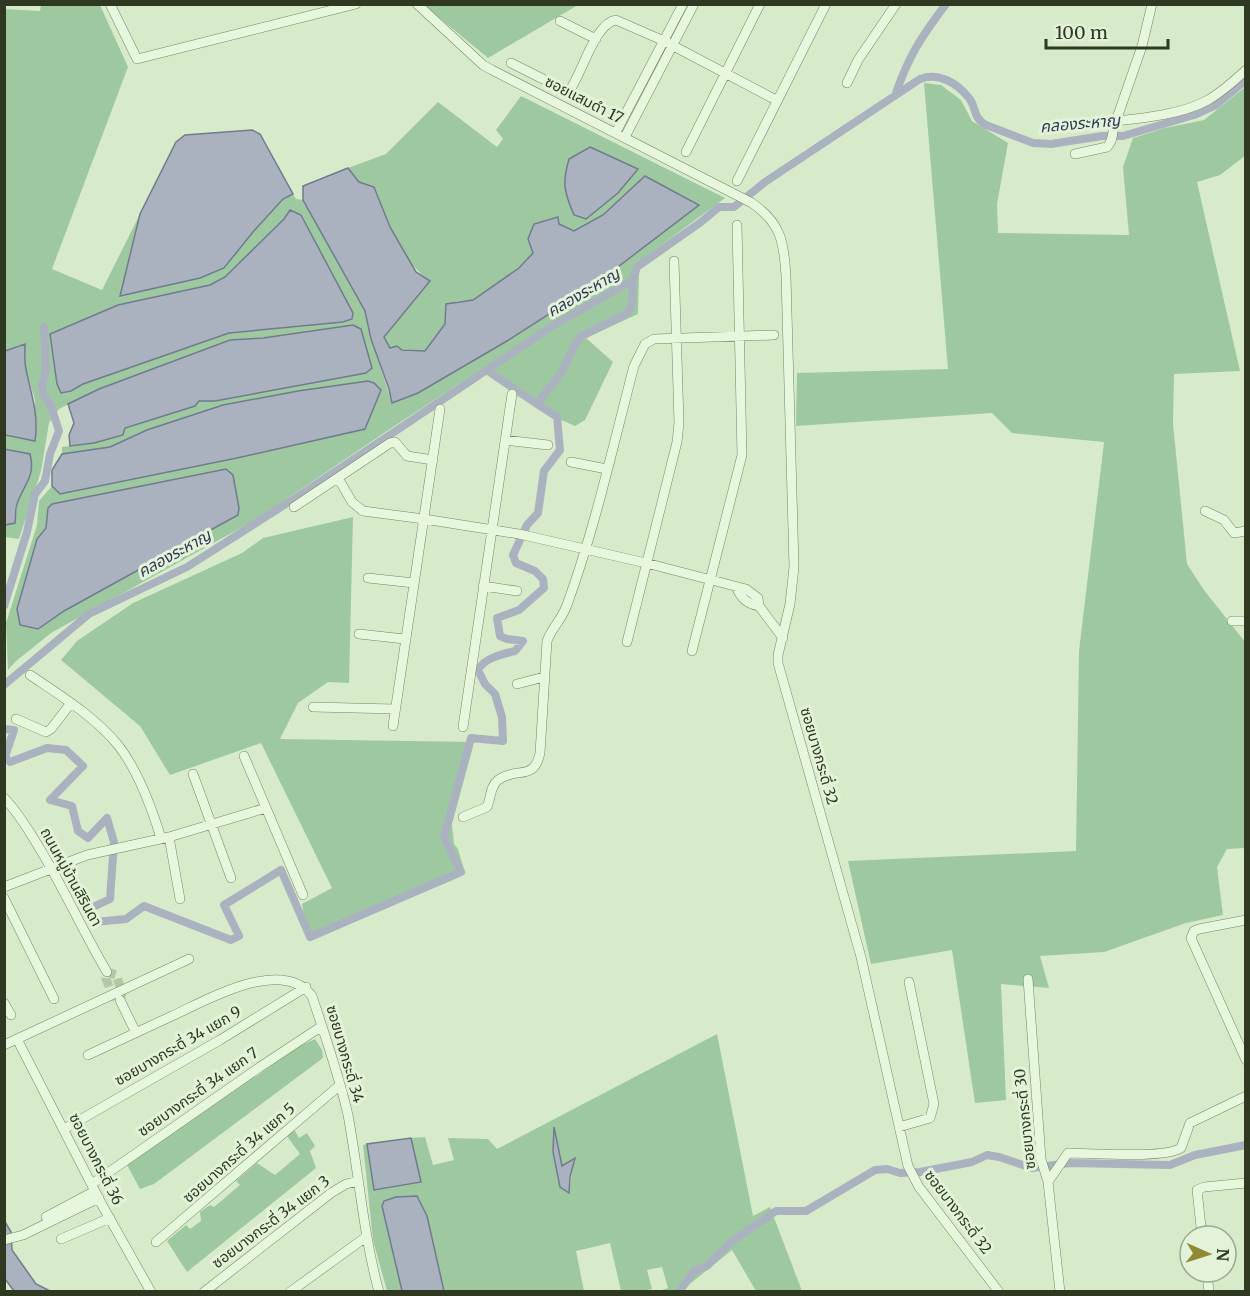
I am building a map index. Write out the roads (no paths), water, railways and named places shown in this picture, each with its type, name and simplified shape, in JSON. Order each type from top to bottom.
[{"type":"street","points":[[110,4],[137,58],[356,4]]},
{"type":"street","name":"ซอยแสมดำ 17","points":[[417,4],[483,65],[752,203]]},
{"type":"street","points":[[682,17],[683,4]]},
{"type":"street","points":[[616,132],[646,75],[668,44],[682,17],[694,4]]},
{"type":"street","points":[[686,152],[760,4]]},
{"type":"street","points":[[737,181],[826,4]]},
{"type":"street","points":[[847,83],[858,60],[896,4]]},
{"type":"street","points":[[1076,154],[1107,147],[1112,140],[1142,46],[1152,4]]},
{"type":"street","points":[[511,63],[570,90],[605,24],[616,20],[776,100]]},
{"type":"street","points":[[560,21],[596,39]]},
{"type":"street","points":[[625,137],[656,80],[668,44]]},
{"type":"street","points":[[1115,125],[1187,109],[1207,101],[1225,89],[1245,70]]},
{"type":"street","points":[[646,75],[656,80]]},
{"type":"street","name":"ซอยบางกระดี่ 32","points":[[752,203],[764,211],[773,222],[780,235],[785,255],[794,567],[790,604],[778,655],[781,677],[861,957],[908,1166],[913,1176],[999,1292]]},
{"type":"street","points":[[692,651],[742,455],[737,225]]},
{"type":"street","points":[[627,642],[677,442],[679,423],[674,261]]},
{"type":"street","points":[[463,817],[487,807],[493,786],[498,780],[532,770],[537,765],[540,753],[547,641],[566,608],[585,549],[639,354],[650,340],[774,335]]},
{"type":"street","points":[[463,727],[512,394]]},
{"type":"street","points":[[393,726],[440,409]]},
{"type":"street","points":[[505,440],[548,445]]},
{"type":"street","points":[[294,507],[390,443],[395,442],[399,445],[407,456],[433,460]]},
{"type":"street","points":[[571,462],[607,468]]},
{"type":"street","points":[[338,478],[352,502],[363,511],[491,528],[646,563],[746,589],[758,598],[759,606],[783,638]]},
{"type":"street","points":[[1205,511],[1224,520],[1234,532],[1245,531]]},
{"type":"street","points":[[368,578],[414,583]]},
{"type":"street","points":[[483,586],[517,591]]},
{"type":"street","points":[[1232,621],[1245,621]]},
{"type":"street","points":[[358,634],[405,639]]},
{"type":"street","points":[[30,675],[71,703],[107,732],[120,748],[165,837],[180,898]]},
{"type":"street","points":[[517,684],[544,676]]},
{"type":"street","points":[[15,719],[46,732],[51,729],[71,703]]},
{"type":"street","points":[[313,707],[395,709]]},
{"type":"street","points":[[244,756],[303,895]]},
{"type":"street","points":[[194,774],[231,878]]},
{"type":"street","name":"ถนนหมู่บ้านสิรินดา","points":[[4,798],[23,821],[53,869],[107,972]]},
{"type":"street","points":[[4,887],[107,849],[213,825],[266,808]]},
{"type":"street","points":[[4,898],[54,999]]},
{"type":"street","points":[[1245,920],[1199,929],[1191,938],[1245,1060]]},
{"type":"street","points":[[4,1045],[189,959]]},
{"type":"street","name":"ซอยบางกระดี่ 30","points":[[1028,979],[1041,1161],[1048,1182],[1060,1292]]},
{"type":"street","points":[[88,1055],[243,986],[274,980],[297,983],[306,987]]},
{"type":"street","points":[[899,1127],[930,1118],[934,1104],[909,982]]},
{"type":"street","name":"ซอยบางกระดี่ 34","points":[[306,987],[312,996],[322,1026],[348,1116],[366,1238],[379,1292]]},
{"type":"street","name":"ซอยบางกระดี่ 34 แยก 9","points":[[64,1129],[220,1040],[306,987]]},
{"type":"street","points":[[120,1000],[136,1033]]},
{"type":"street","points":[[4,1003],[11,1015]]},
{"type":"street","name":"ซอยบางกระดี่ 34 แยก 7","points":[[96,1191],[260,1067],[322,1026]]},
{"type":"street","name":"ซอยบางกระดี่ 36","points":[[17,1039],[151,1292]]},
{"type":"street","name":"ซอยบางกระดี่ 34 แยก 5","points":[[156,1242],[340,1085]]},
{"type":"street","points":[[1048,1182],[1068,1153],[1159,1154],[1175,1152],[1181,1149],[1190,1123],[1245,1096]]},
{"type":"street","name":"ซอยบางกระดี่ 34 แยก 3","points":[[204,1292],[331,1193],[345,1184],[358,1181]]},
{"type":"street","points":[[1201,1224],[1197,1190],[1204,1187],[1245,1183]]},
{"type":"street","points":[[44,1218],[96,1191]]},
{"type":"street","points":[[4,1240],[16,1237],[96,1191]]},
{"type":"street","points":[[61,1239],[110,1218]]},
{"type":"street","points":[[290,1292],[366,1238]]},
{"type":"water","points":[[252,130],[260,134],[293,194],[283,199],[224,268],[200,278],[120,296],[140,214],[176,142],[185,135]]},
{"type":"water","points":[[590,147],[638,169],[618,193],[586,219],[574,215],[566,194],[565,175],[569,159]]},
{"type":"water","points":[[348,168],[359,182],[374,187],[390,227],[416,272],[430,281],[384,337],[390,348],[397,346],[402,350],[425,351],[445,324],[446,304],[473,300],[519,268],[533,253],[528,239],[534,224],[558,217],[559,224],[574,231],[603,215],[645,176],[699,205],[593,286],[507,341],[418,393],[392,403],[371,339],[365,311],[303,200],[303,186]]},
{"type":"water","points":[[290,210],[301,215],[353,313],[352,319],[343,322],[229,333],[61,393],[57,384],[50,334],[118,305],[210,285],[225,277],[284,219]]},
{"type":"water","points":[[353,325],[361,329],[372,368],[366,373],[215,401],[199,401],[195,406],[125,428],[123,435],[94,443],[70,446],[69,435],[74,423],[68,404],[99,389],[230,340],[263,338]]},
{"type":"water","points":[[25,344],[25,366],[35,413],[35,441],[5,435],[5,351]]},
{"type":"water","points":[[368,381],[381,390],[365,429],[60,494],[52,486],[52,470],[62,454],[110,447],[147,430],[223,405]]},
{"type":"water","points":[[4,449],[30,454],[31,462],[28,480],[16,506],[15,523],[5,525]]},
{"type":"water","points":[[226,469],[233,475],[239,508],[238,515],[64,611],[38,629],[20,625],[17,609],[37,539],[46,528],[48,508],[52,504]]},
{"type":"water","points":[[554,1127],[562,1166],[575,1158],[569,1193],[560,1187],[553,1152]]},
{"type":"water","points":[[411,1138],[421,1182],[374,1190],[367,1144]]},
{"type":"water","points":[[417,1196],[427,1216],[444,1291],[402,1291],[382,1206],[384,1201],[396,1197]]},
{"type":"water","points":[[4,1220],[11,1232],[12,1250],[36,1284],[50,1291],[14,1291],[5,1279]]},
{"type":"waterway","points":[[895,96],[916,48],[946,4]]},
{"type":"waterway","name":"คลองระหาญ","points":[[4,685],[89,614],[187,567],[303,493],[554,325],[633,280],[637,267],[719,207],[734,207],[765,182],[920,79],[941,78],[959,88],[969,98],[977,116],[986,125],[1033,143],[1051,144],[1102,136],[1123,136],[1194,115],[1216,105],[1246,80]]},
{"type":"waterway","points":[[4,729],[14,730],[5,757],[10,762],[47,748],[66,750],[83,766],[50,800],[72,806],[78,831],[88,838],[107,818],[114,842],[110,899],[91,908],[95,922],[126,919],[144,906],[231,940],[239,936],[224,905],[281,870],[310,937],[461,872],[444,837],[471,738],[503,741],[502,717],[495,694],[485,684],[478,670],[485,662],[515,651],[523,641],[500,636],[497,618],[519,610],[544,588],[543,579],[535,571],[516,563],[513,555],[527,525],[538,513],[544,471],[560,450],[557,417],[537,404],[562,372],[575,344],[582,336],[628,313],[632,304],[633,280]]},
{"type":"waterway","points":[[4,606],[27,532],[35,494],[45,481],[50,454],[59,431],[50,403],[43,395],[42,385],[46,369],[44,327]]},
{"type":"waterway","points":[[488,371],[537,404]]},
{"type":"waterway","points":[[679,1292],[694,1271],[707,1266],[731,1242],[776,1211],[806,1211],[875,1170],[887,1169],[900,1173],[920,1172],[972,1162],[987,1155],[1032,1168],[1070,1163],[1170,1165],[1195,1155],[1246,1145]]},
{"type":"tunnel","points":[[107,972],[116,975],[122,992],[120,1000],[113,996],[106,979],[107,972]]}]
